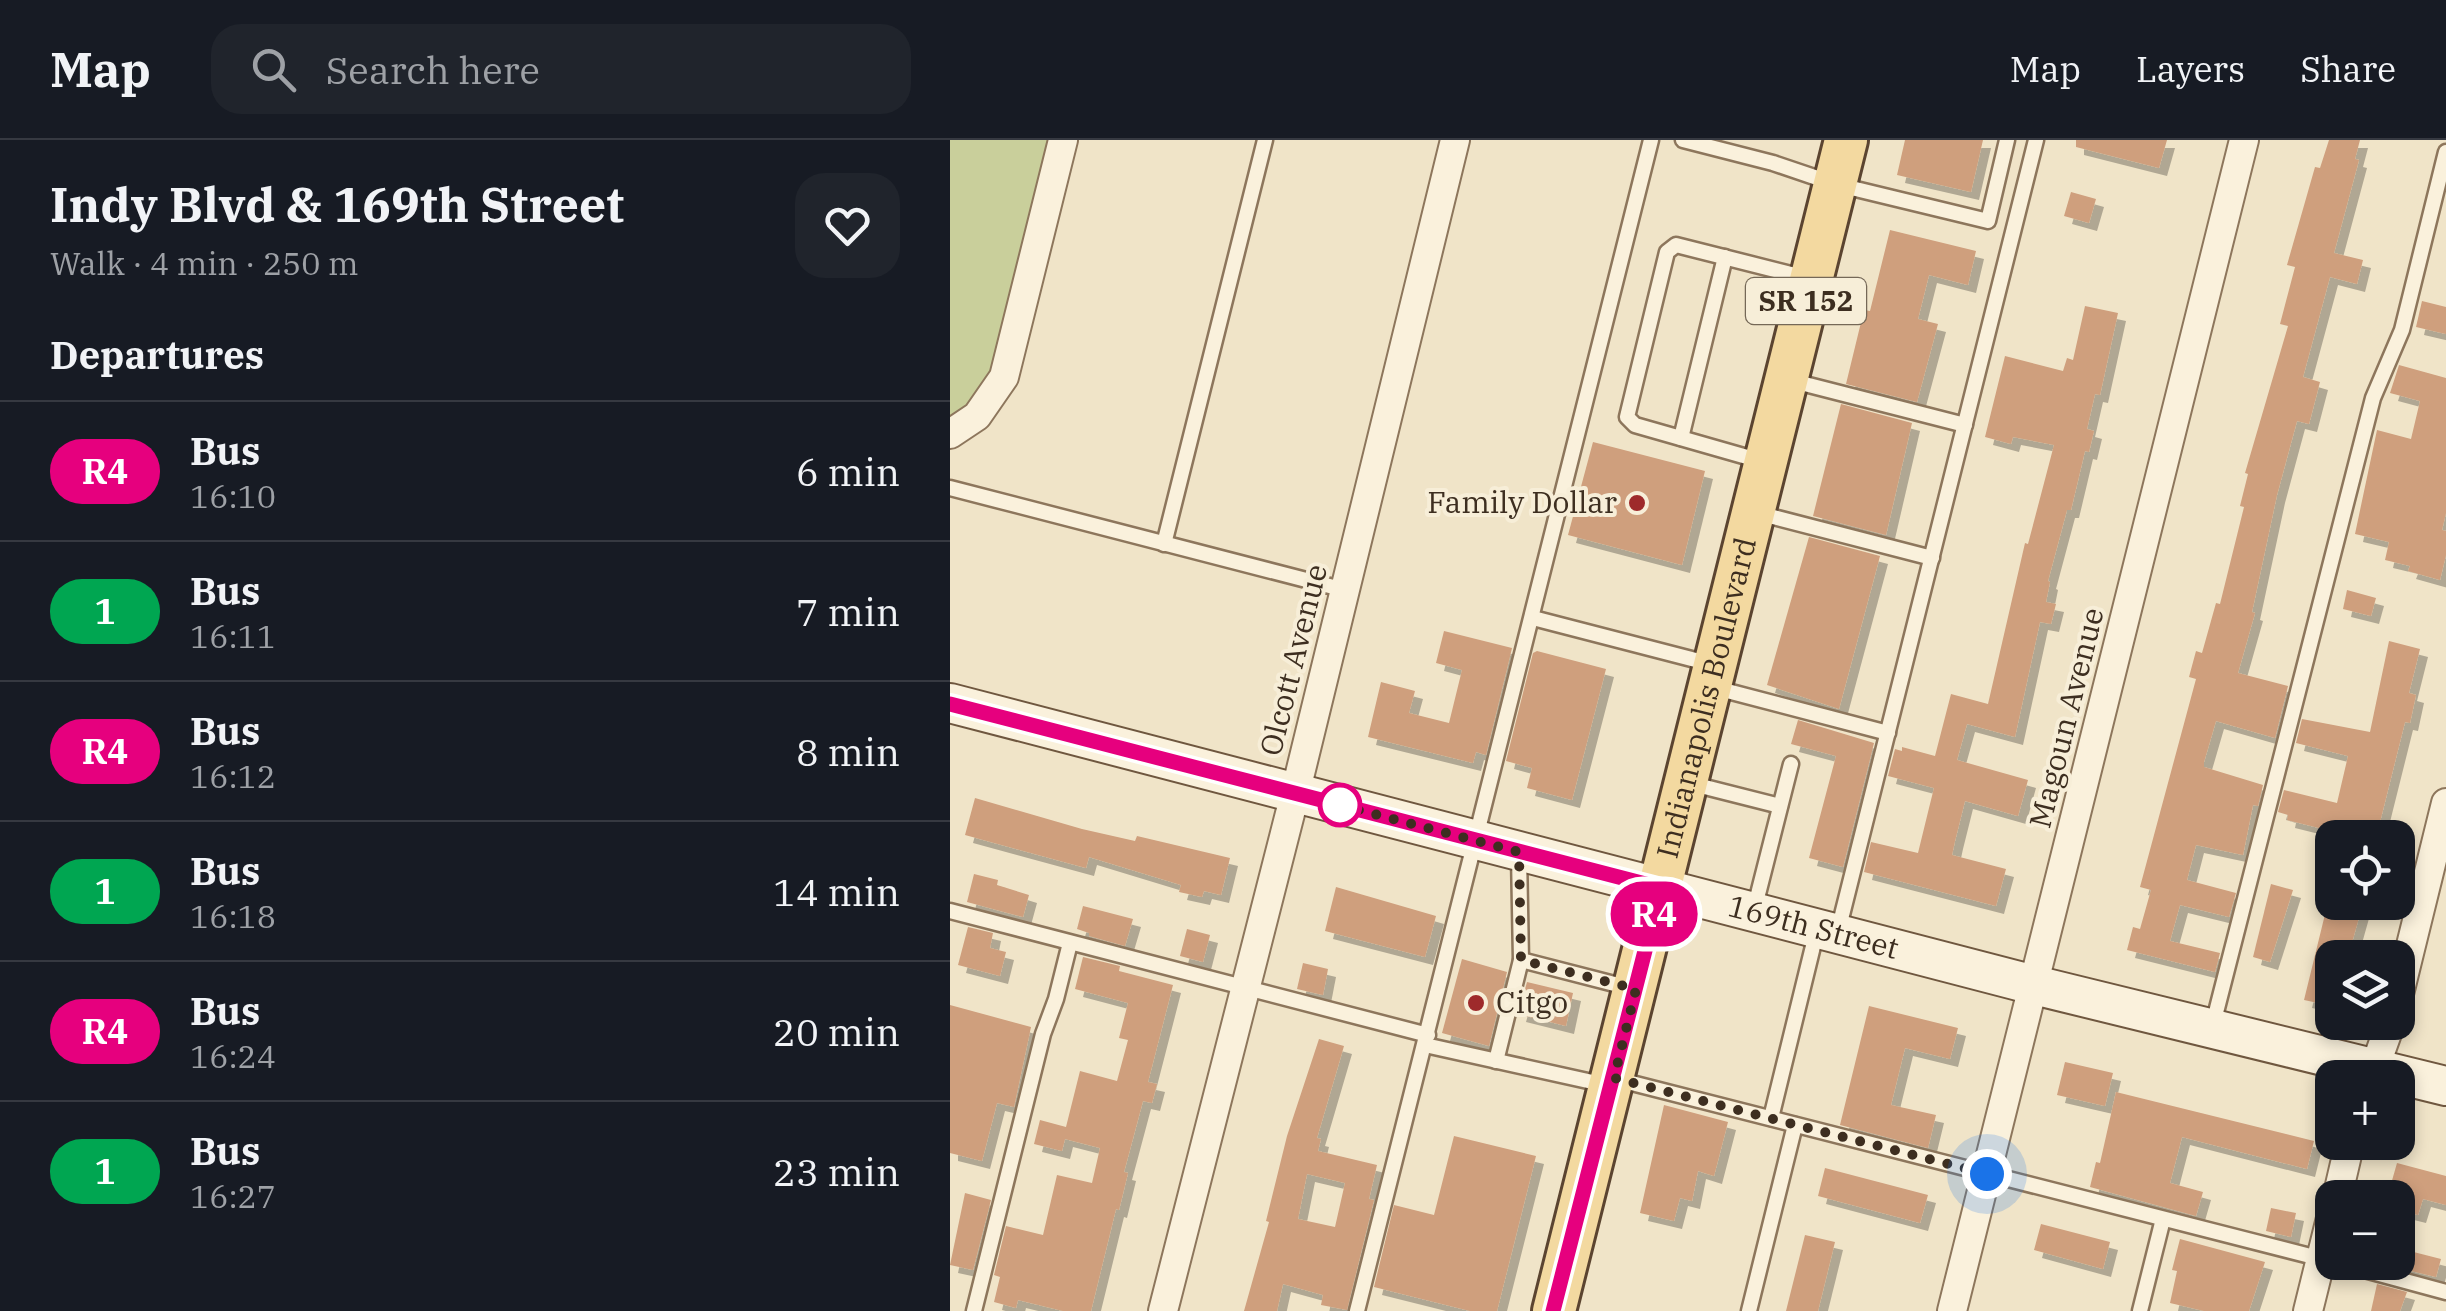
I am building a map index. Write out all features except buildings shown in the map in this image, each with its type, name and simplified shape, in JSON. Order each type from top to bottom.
[{"type":"main road","name":"Indianapolis Boulevard","points":[[1554,1311],[1846,140]]},
{"type":"street","points":[[950,434],[977,416],[1004,377],[1063,140]]},
{"type":"street","name":"Olcott Avenue","points":[[1163,1311],[1295,794],[1454,140]]},
{"type":"street","name":"Magoun Avenue","points":[[1952,1311],[2244,140]]},
{"type":"street","name":"169th Street","points":[[950,704],[2325,1060]]},
{"type":"street","points":[[2412,940],[2446,802]]},
{"type":"street","name":"169th Street","points":[[2415,1080],[2446,1086]]},
{"type":"street","points":[[2308,1311],[2321,1280]]},
{"type":"lane","points":[[1164,544],[1265,140]]},
{"type":"lane","points":[[1358,1311],[1650,140]]},
{"type":"lane","points":[[1683,140],[1835,184],[1988,221],[2007,140]]},
{"type":"lane","points":[[1770,1118],[1888,732],[2036,140]]},
{"type":"lane","points":[[2212,1029],[2373,398],[2402,330],[2446,152]]},
{"type":"lane","points":[[1767,462],[1635,425],[1627,417],[1667,252],[1676,245],[1812,279]]},
{"type":"lane","points":[[1681,438],[1725,257]]},
{"type":"lane","points":[[1787,380],[1965,424]]},
{"type":"lane","points":[[950,488],[1344,590]]},
{"type":"lane","points":[[1754,512],[1932,558]]},
{"type":"lane","points":[[1532,618],[1888,732]]},
{"type":"lane","points":[[1754,911],[1790,764]]},
{"type":"lane","points":[[1687,783],[1780,806]]},
{"type":"lane","points":[[1496,1061],[1521,960],[1519,852]]},
{"type":"lane","points":[[950,912],[1246,986],[1496,1061],[1612,1082],[1770,1118],[2315,1257]]},
{"type":"lane","points":[[974,1311],[1043,1034],[1070,943]]},
{"type":"lane","points":[[1521,960],[1636,989]]},
{"type":"lane","points":[[1748,1311],[1795,1124]]},
{"type":"lane","points":[[2140,1311],[2163,1219]]},
{"type":"lane","points":[[2401,1280],[2446,1292]]},
{"type":"green space","points":[[950,140],[1051,140],[993,373],[979,398],[950,420]]},
{"type":"bus line","name":"R4","points":[[950,704],[1661,888],[1553,1311]]},
{"type":"place","name":"Family Dollar","points":[[1637,503]]},
{"type":"place","name":"Citgo","points":[[1476,1003]]},
{"type":"route","points":[[1340,805],[1332,803],[1519,852],[1521,960],[1636,989],[1614,1078],[1987,1174]]}]
